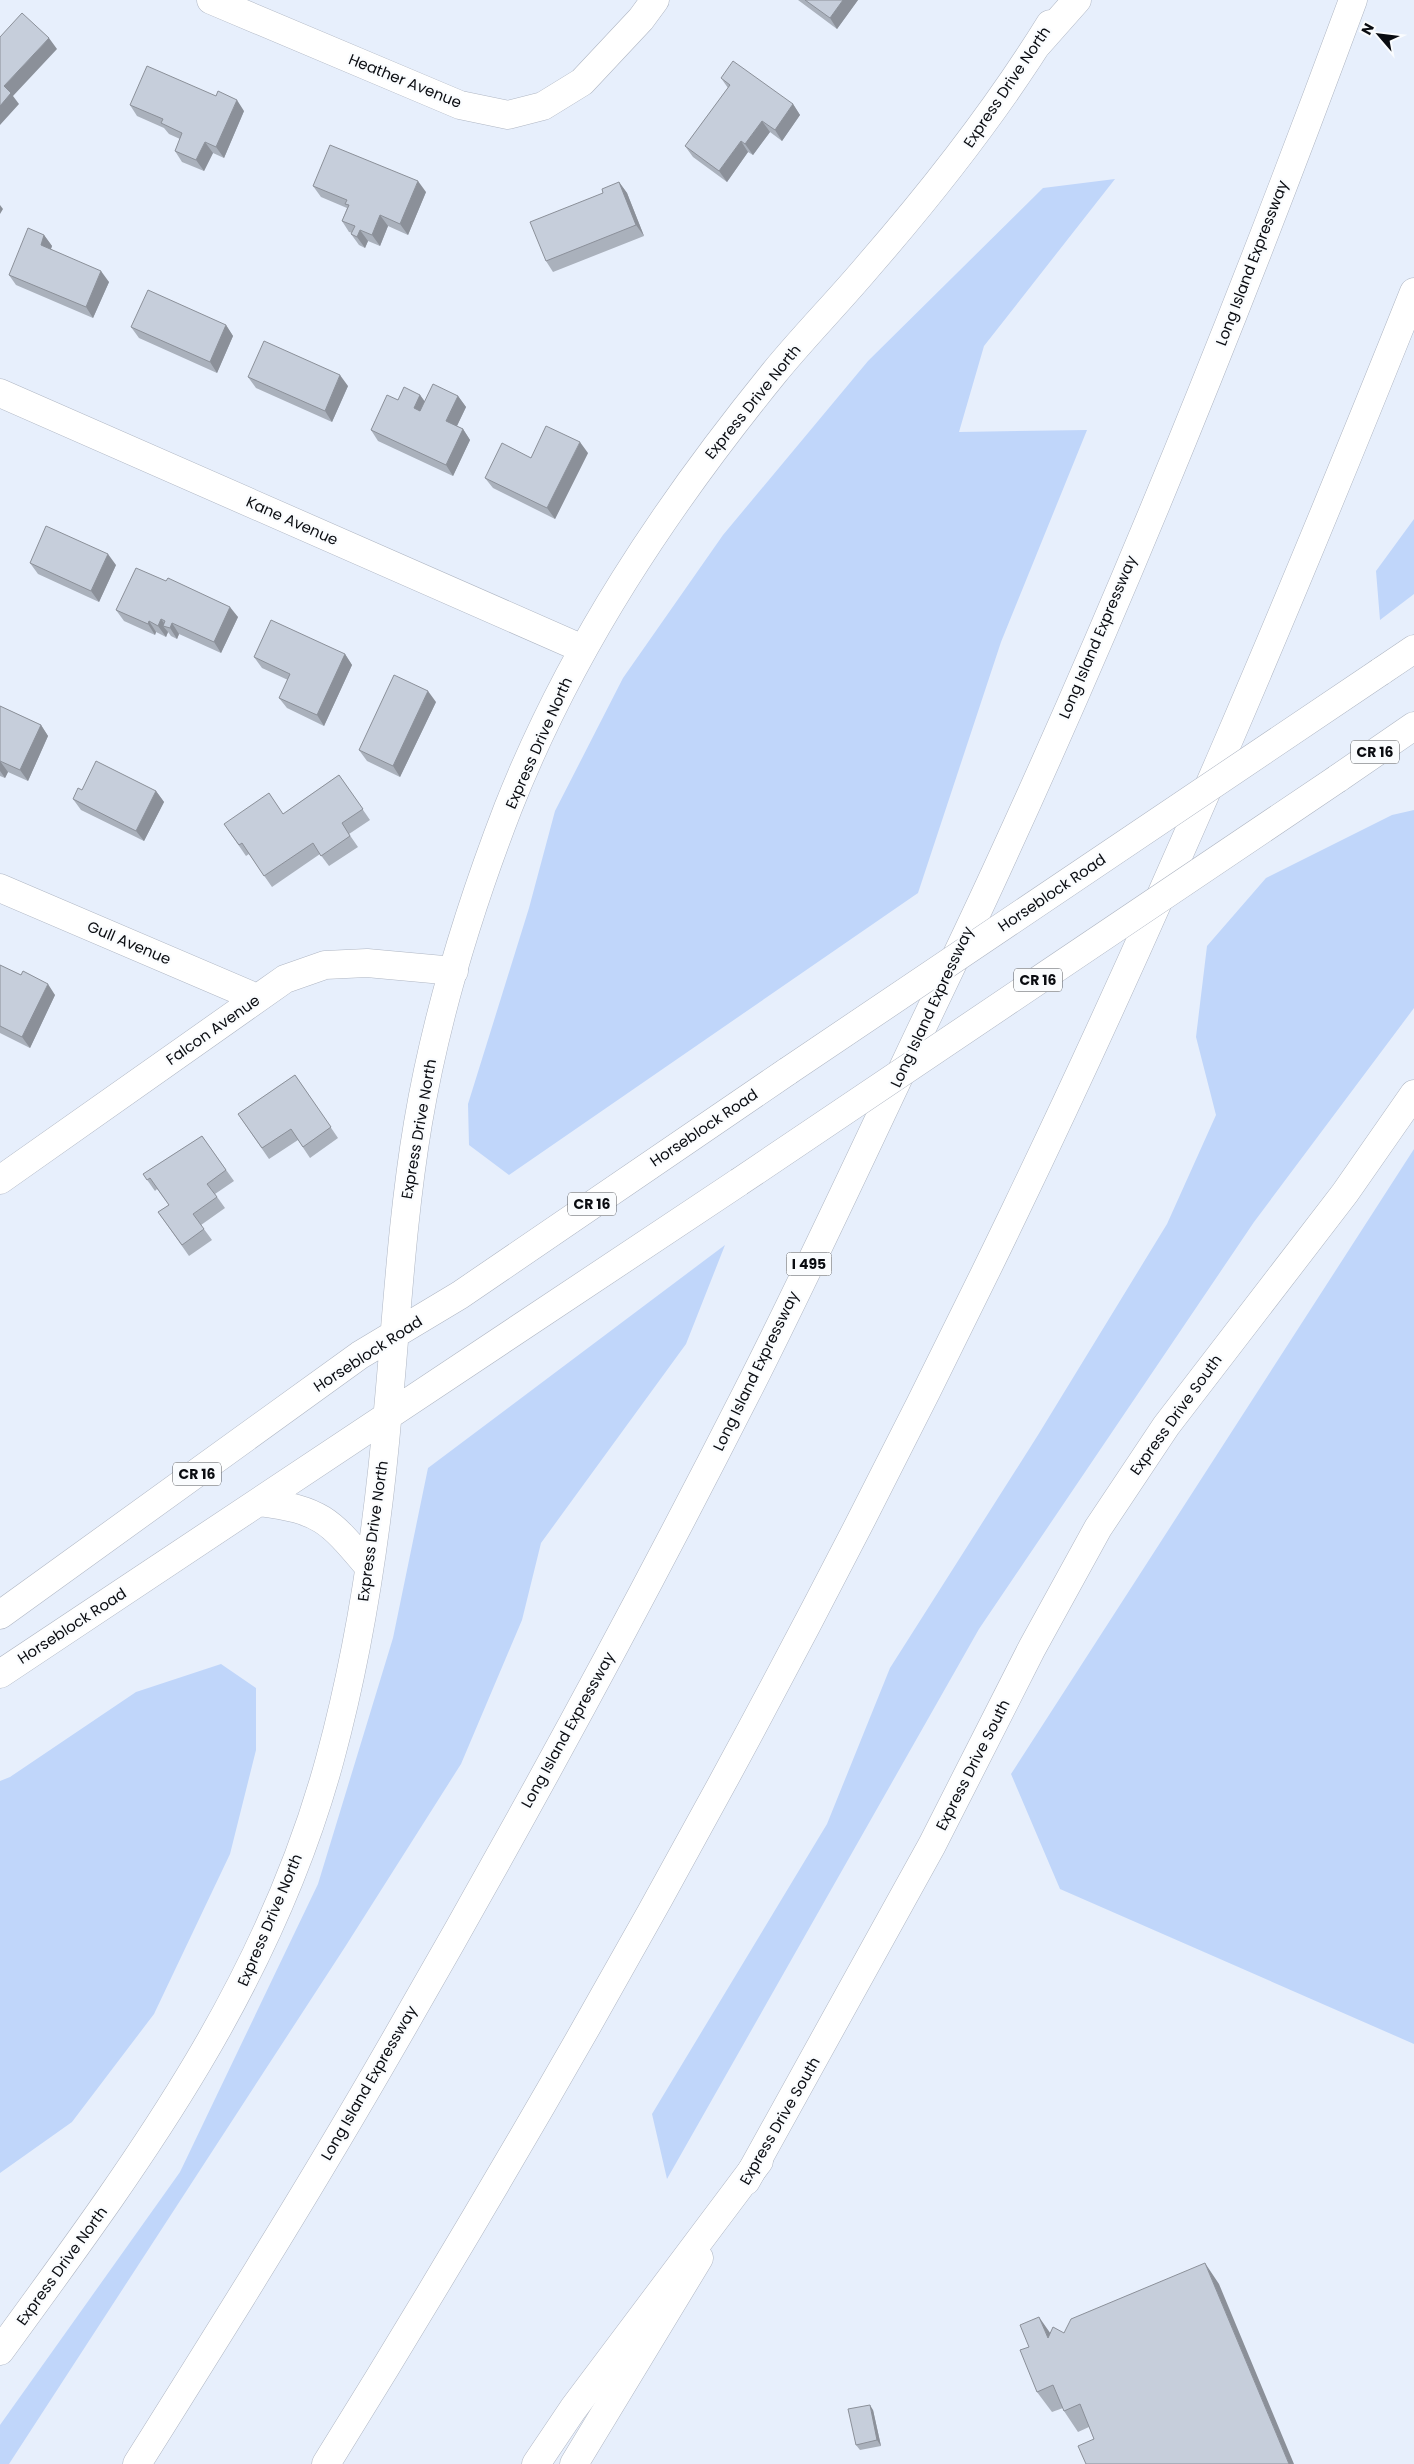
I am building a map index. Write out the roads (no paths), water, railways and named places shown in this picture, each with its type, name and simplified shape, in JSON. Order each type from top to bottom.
[{"type":"main road","name":"Heather Avenue","points":[[211,0],[460,105],[508,115],[543,106],[582,82],[641,19],[655,0]]},
{"type":"main road","name":"Express Drive North","points":[[0,2351],[152,2140],[232,2005],[272,1922],[301,1848],[329,1762],[354,1659],[369,1568],[388,1414],[406,1206],[418,1123],[432,1054],[454,971],[508,810],[544,724],[583,649],[637,556],[699,468],[777,368],[866,269],[954,164],[1038,44],[1065,0]]},
{"type":"main road","points":[[1038,44],[1077,0]]},
{"type":"main road","name":"Long Island Expressway","points":[[137,2464],[239,2301],[374,2077],[619,1638],[749,1389],[1003,857],[1100,634],[1210,372],[1304,131],[1352,0]]},
{"type":"main road","points":[[326,2464],[523,2138],[655,1908],[778,1679],[1016,1211],[1139,945],[1258,676],[1414,292]]},
{"type":"main road","name":"Kane Avenue","points":[[0,393],[583,649]]},
{"type":"main road","name":"Horseblock Road","points":[[0,1616],[360,1355],[395,1336],[460,1295],[788,1071],[1414,649]]},
{"type":"main road","name":"Horseblock Road","points":[[0,1674],[739,1182],[1414,726]]},
{"type":"main road","name":"Gull Avenue","points":[[0,888],[257,998]]},
{"type":"main road","name":"Falcon Avenue","points":[[0,1180],[285,979],[325,965],[367,963],[454,971]]},
{"type":"main road","name":"Express Drive South","points":[[574,2464],[759,2161],[932,1845],[1037,1640],[1098,1528],[1166,1426],[1345,1193],[1414,1094]]},
{"type":"main road","points":[[260,1502],[292,1506],[330,1524],[369,1568]]},
{"type":"main road","points":[[536,2464],[573,2409],[759,2161]]}]
